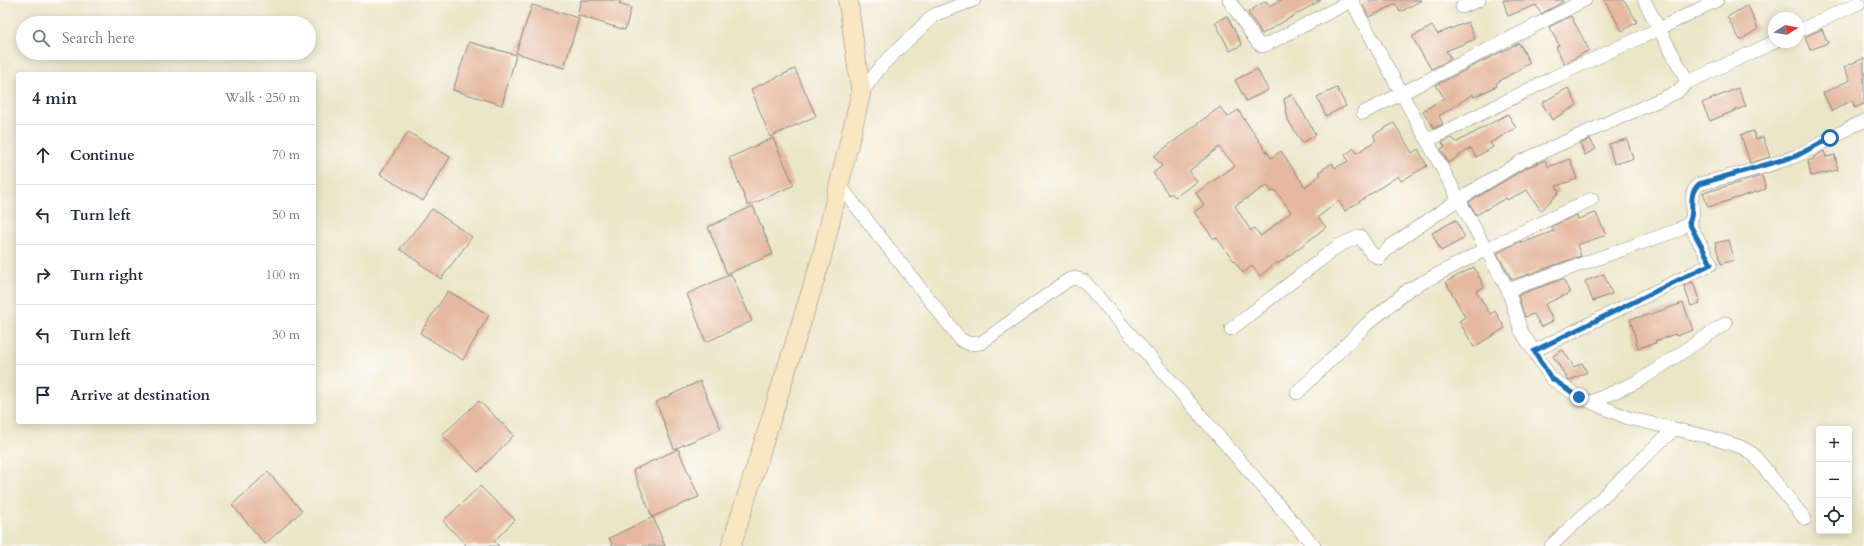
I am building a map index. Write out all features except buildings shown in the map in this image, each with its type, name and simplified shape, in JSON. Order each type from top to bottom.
[{"type":"street","points":[[731,546],[821,260],[840,186],[849,140],[861,93],[848,0]]},
{"type":"street","points":[[861,93],[883,64],[934,15],[974,0]]},
{"type":"street","points":[[1230,0],[1257,42],[1262,46],[1352,0],[1401,94],[1508,290],[1521,331],[1551,378],[1579,397],[1628,418],[1742,447],[1753,454],[1805,518]]},
{"type":"street","points":[[1462,7],[1479,0]]},
{"type":"street","points":[[1363,113],[1586,0]]},
{"type":"street","points":[[1644,0],[1684,75],[1686,83]]},
{"type":"street","points":[[1427,141],[1552,78],[1659,29],[1717,0]]},
{"type":"street","points":[[1804,28],[1859,3]]},
{"type":"street","points":[[1231,329],[1338,246],[1360,236],[1371,253],[1379,258],[1392,245],[1459,199],[1522,162],[1677,92],[1686,83],[1768,45]]},
{"type":"street","points":[[1508,290],[1678,230],[1689,223],[1692,216],[1691,199],[1693,190],[1699,184],[1796,156],[1842,130],[1864,121]]},
{"type":"street","points":[[840,186],[961,340],[970,344],[982,343],[1068,280],[1075,278],[1084,281],[1314,546]]},
{"type":"street","points":[[1297,393],[1367,324],[1408,290],[1486,249],[1592,200]]},
{"type":"street","points":[[1534,351],[1711,264],[1689,223]]},
{"type":"street","points":[[1591,402],[1639,381],[1726,323]]},
{"type":"street","points":[[1551,546],[1674,429]]},
{"type":"route","points":[[1579,397],[1551,378],[1534,351],[1711,264],[1689,223],[1692,216],[1691,199],[1693,190],[1699,184],[1796,156],[1830,138]]}]
